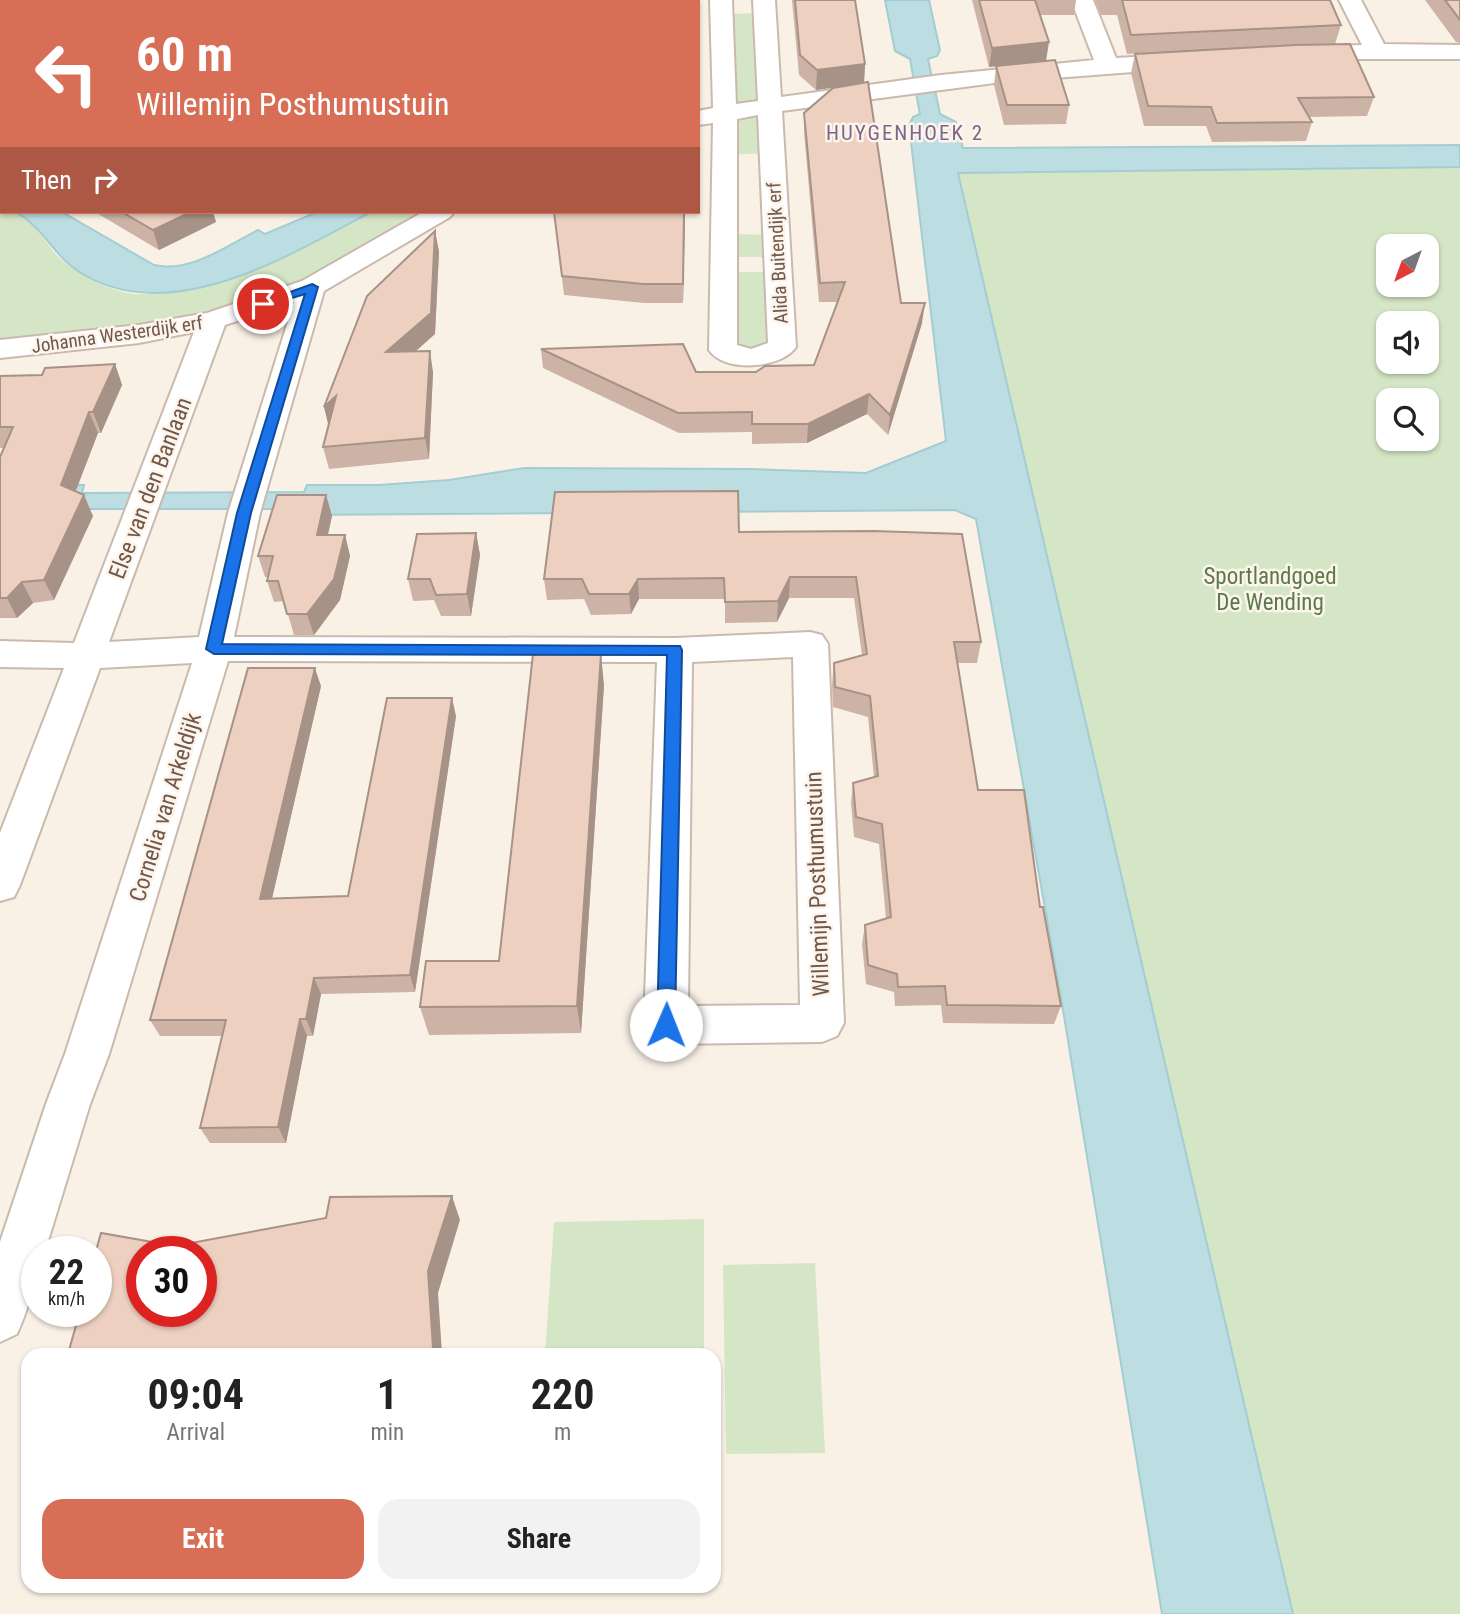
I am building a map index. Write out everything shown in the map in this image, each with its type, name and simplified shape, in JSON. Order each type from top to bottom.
[{"type":"street","name":"Alida Buitendijk erf","points":[[721,0],[724,114],[723,350],[751,359],[782,347],[764,0]]},
{"type":"street","points":[[1082,0],[1107,65]]},
{"type":"street","points":[[1350,0],[1377,51]]},
{"type":"street","points":[[1282,55],[1377,51],[1460,52]]},
{"type":"street","points":[[700,118],[939,83],[1107,65],[1201,60]]},
{"type":"street","points":[[0,654],[88,656],[214,649],[248,500],[312,287],[400,223],[434,214]]},
{"type":"street","name":"Johanna Westerdijk erf","points":[[0,349],[139,334],[213,320],[312,287]]},
{"type":"street","name":"Else van den Banlaan","points":[[88,656],[213,320]]},
{"type":"street","name":"Willemijn Posthumustuin","points":[[214,649],[675,650],[810,644],[822,1023],[666,1025],[675,650]]},
{"type":"street","name":"Cornelia van Arkeldijk","points":[[0,1317],[68,1104],[87,1054],[214,649]]},
{"type":"street","points":[[0,885],[88,656]]},
{"type":"green space","points":[[765,13],[772,153],[723,155],[728,14]]},
{"type":"green space","name":"Sportlandgoed De Wending","points":[[1460,160],[1460,1614],[1293,1614],[958,173]]},
{"type":"green space","points":[[0,214],[16,214],[27,219],[60,259],[80,273],[104,286],[138,294],[204,287],[247,274],[288,256],[366,214],[423,214],[309,278],[214,310],[134,326],[0,339]]},
{"type":"green space","points":[[731,234],[776,235],[777,257],[723,257]]},
{"type":"green space","points":[[723,272],[778,272],[782,347],[752,359],[723,350]]},
{"type":"green space","points":[[704,1219],[704,1348],[545,1348],[554,1222]]},
{"type":"green space","points":[[815,1263],[825,1453],[726,1454],[723,1265]]},
{"type":"water","points":[[885,0],[929,0],[940,50],[937,56],[928,59],[932,78],[914,81],[910,59],[895,51]]},
{"type":"water","points":[[935,90],[940,114],[956,122],[963,148],[1460,145],[1460,167],[958,173],[1293,1614],[1162,1614],[1062,1004],[976,519],[955,510],[297,515],[298,509],[75,509],[0,484],[84,485],[82,493],[304,492],[307,485],[379,485],[449,480],[524,468],[749,469],[866,473],[946,441],[909,125],[913,117],[920,114],[916,93]]},
{"type":"water","points":[[19,214],[65,214],[154,265],[168,266],[195,262],[258,230],[265,234],[312,214],[367,214],[305,247],[232,279],[195,289],[157,293],[121,289],[86,276],[66,261]]},
{"type":"building","points":[[795,0],[855,0],[865,64],[817,70],[800,55]]},
{"type":"building","points":[[979,0],[1035,0],[1049,42],[992,48]]},
{"type":"building","points":[[1122,0],[1330,0],[1341,25],[1131,35]]},
{"type":"building","points":[[1445,0],[1460,0],[1460,20]]},
{"type":"building","points":[[1350,44],[1374,97],[1298,98],[1312,122],[1217,123],[1211,107],[1148,106],[1135,54],[1295,45]]},
{"type":"building","points":[[1055,60],[1069,105],[1007,105],[996,66]]},
{"type":"building","points":[[868,82],[901,303],[925,303],[890,415],[869,394],[808,424],[752,424],[752,412],[678,413],[541,349],[683,344],[696,372],[756,372],[765,366],[814,365],[845,282],[820,283],[804,113],[833,88]]},
{"type":"building","points":[[125,214],[187,214],[153,230]]},
{"type":"building","points":[[554,214],[684,214],[683,284],[643,284],[562,276]]},
{"type":"building","points":[[435,231],[431,313],[386,352],[430,351],[425,438],[323,447],[336,396],[324,407],[367,296]]},
{"type":"building","points":[[115,364],[93,412],[89,412],[61,485],[84,495],[44,580],[22,582],[7,598],[0,598],[0,457],[13,427],[0,427],[0,376],[42,375],[45,368]]},
{"type":"building","points":[[738,491],[739,532],[874,531],[962,534],[981,642],[954,642],[978,790],[1024,790],[1040,907],[1043,907],[1061,1006],[947,1005],[945,986],[898,987],[897,974],[868,965],[865,925],[891,917],[882,824],[856,817],[853,783],[878,776],[870,696],[835,687],[834,663],[867,654],[856,577],[790,577],[778,601],[725,602],[724,578],[638,579],[629,594],[589,594],[582,579],[544,579],[555,492]]},
{"type":"building","points":[[277,495],[326,495],[317,535],[345,535],[334,579],[307,614],[287,614],[278,581],[267,581],[273,556],[258,556]]},
{"type":"building","points":[[476,533],[467,594],[436,595],[430,579],[408,579],[417,534]]},
{"type":"building","points":[[533,654],[601,654],[577,1006],[420,1007],[426,961],[499,961]]},
{"type":"building","points":[[248,668],[315,668],[260,899],[348,896],[387,698],[452,698],[410,975],[314,978],[306,1019],[300,1019],[278,1127],[200,1128],[226,1020],[150,1020]]},
{"type":"building","points":[[452,1196],[428,1271],[433,1348],[70,1348],[76,1327],[112,1327],[112,1236],[100,1236],[101,1233],[126,1237],[126,1327],[217,1327],[217,1238],[326,1218],[330,1197]]},
{"type":"district","name":"HUYGENHOEK 2","points":[[905,133]]},
{"type":"route","points":[[263,304],[312,287],[244,513],[214,649],[675,650],[666,1025]]}]
